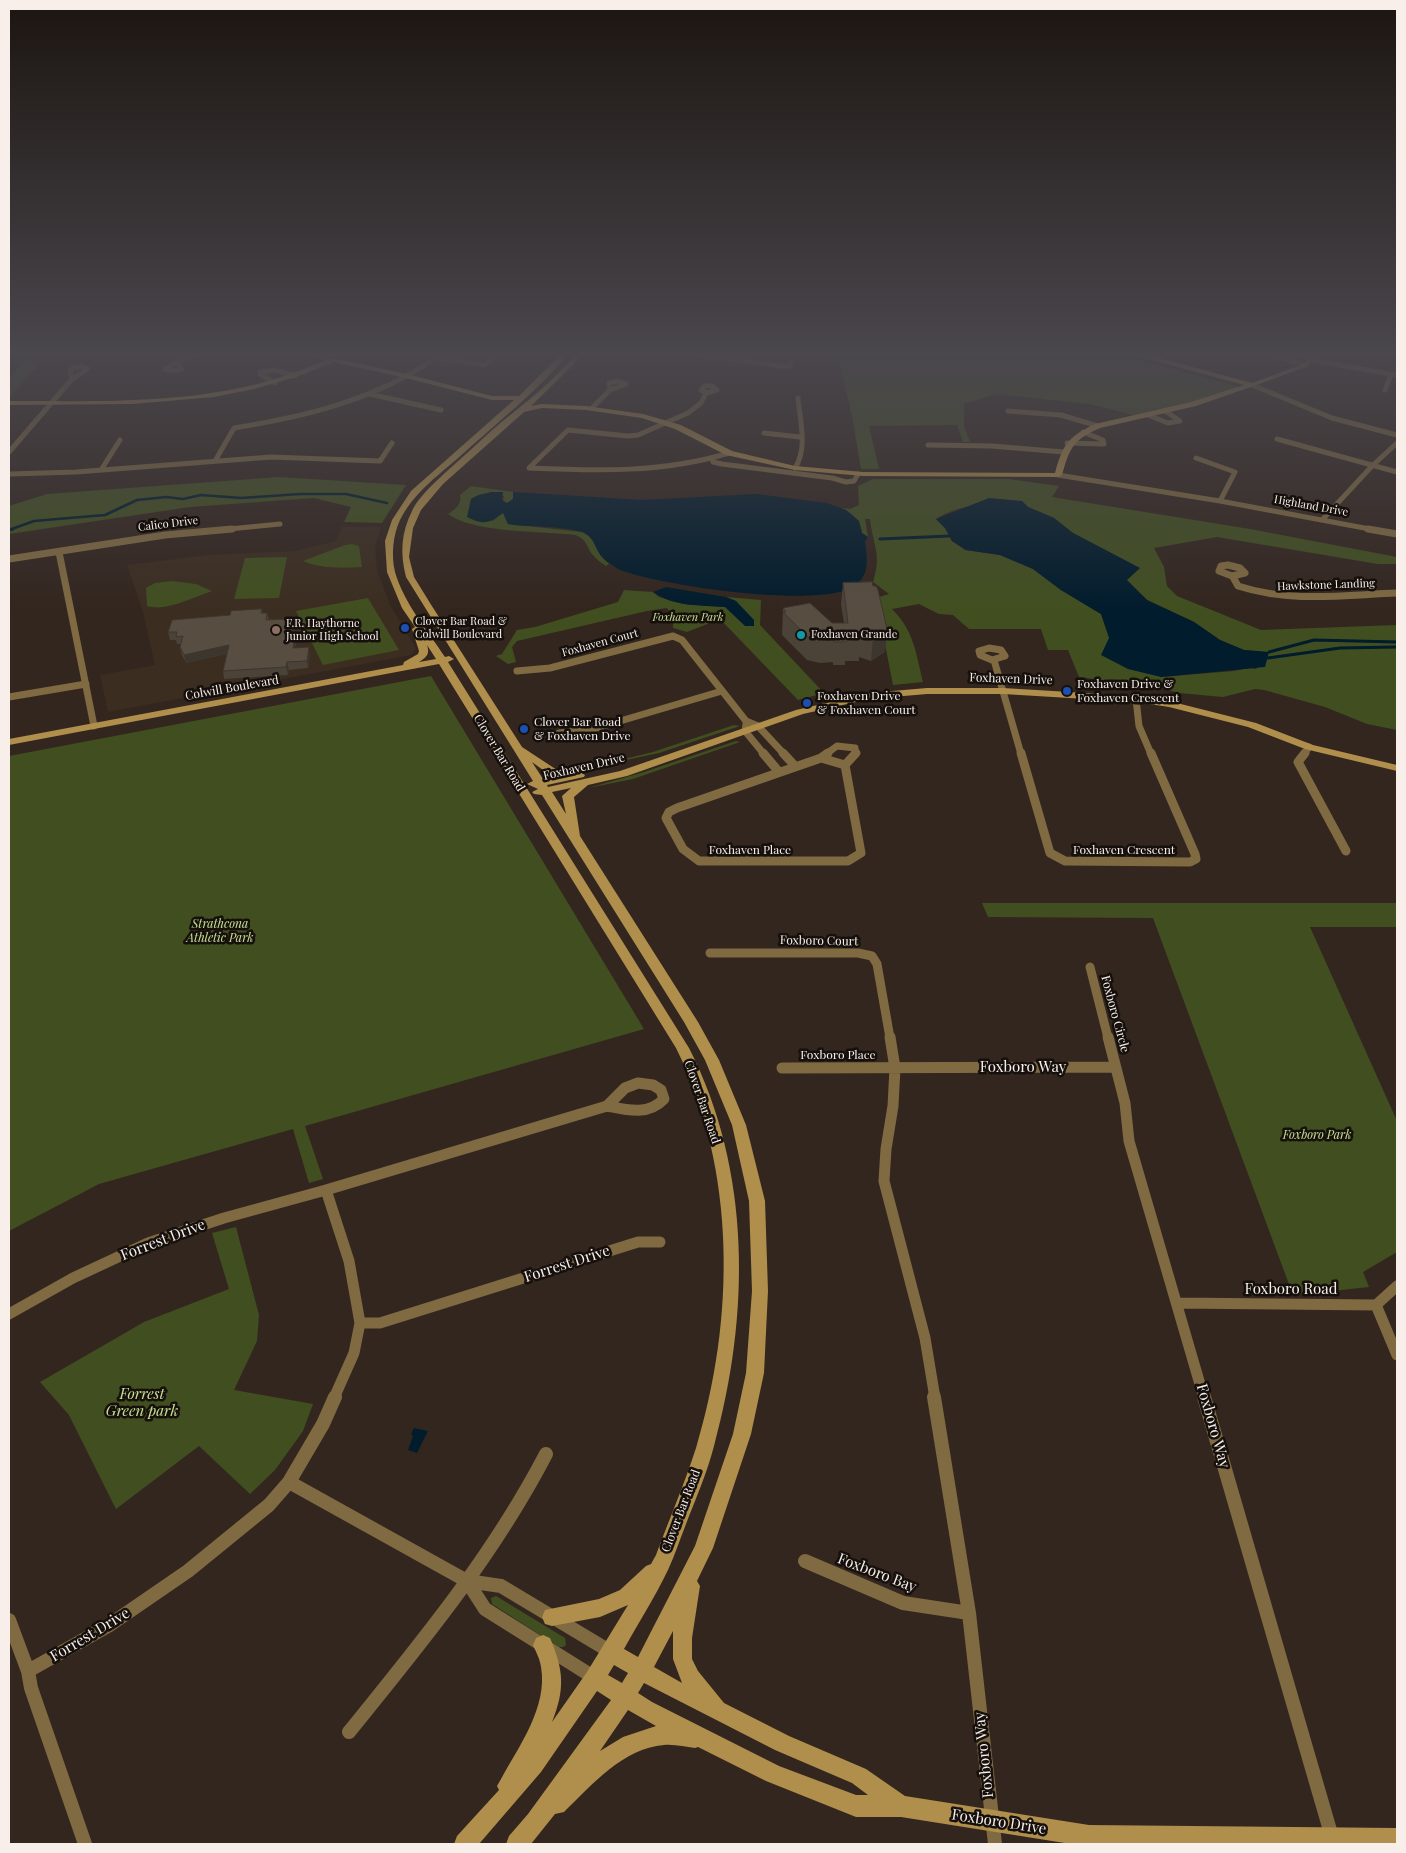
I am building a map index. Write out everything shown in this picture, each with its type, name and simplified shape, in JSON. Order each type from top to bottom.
[{"type":"main road","name":"Clover Bar Road","points":[[465,1844],[496,1810],[568,1719],[611,1652],[662,1563],[690,1493],[702,1456],[724,1362],[733,1293],[732,1235],[726,1185],[716,1140],[688,1059],[662,1012],[637,977],[413,617],[396,584],[389,560],[389,541],[396,520],[419,489],[476,438]]},
{"type":"main road","name":"Clover Bar Road","points":[[489,438],[429,493],[417,509],[409,528],[405,557],[410,576],[459,657],[691,1022],[712,1060],[739,1125],[757,1201],[760,1246],[760,1291],[755,1373],[742,1434],[704,1548],[691,1578],[642,1670],[612,1718],[536,1822],[517,1844]]},
{"type":"main road","name":"Highland Drive","points":[[700,438],[729,453],[795,468],[858,474],[1058,475]]},
{"type":"main road","points":[[1058,475],[1067,443],[1074,438]]},
{"type":"main road","points":[[382,673],[422,656],[424,651],[413,617]]},
{"type":"main road","name":"Colwill Boulevard","points":[[9,742],[459,657]]},
{"type":"main road","name":"Foxhaven Drive","points":[[522,791],[587,777],[623,774],[745,726],[758,726],[800,712],[869,696],[927,691],[1003,691],[1136,699],[1169,704],[1252,725],[1309,747],[1397,768]]},
{"type":"main road","points":[[516,745],[551,771],[587,777]]},
{"type":"main road","points":[[576,840],[568,796],[587,777]]},
{"type":"main road","points":[[552,1617],[600,1608],[627,1596],[662,1563]]},
{"type":"main road","points":[[691,1578],[681,1651],[684,1665],[689,1675],[719,1711]]},
{"type":"main road","points":[[496,1810],[544,1716],[550,1698],[552,1690],[551,1666],[542,1645]]},
{"type":"main road","points":[[611,1652],[642,1670]]},
{"type":"main road","name":"Foxboro Drive","points":[[642,1670],[782,1743],[859,1776],[901,1806]]},
{"type":"main road","name":"Foxboro Drive","points":[[595,1678],[645,1709],[773,1774],[856,1806],[901,1806],[1089,1836],[1333,1841],[1397,1839]]},
{"type":"main road","points":[[536,1822],[611,1754],[636,1742],[662,1734],[703,1739]]},
{"type":"street","points":[[9,452],[21,438]]},
{"type":"street","points":[[216,461],[227,438]]},
{"type":"street","points":[[559,438],[529,468],[635,471],[664,469],[712,459],[729,453]]},
{"type":"street","points":[[795,468],[801,459],[803,450],[800,438]]},
{"type":"street","points":[[1067,443],[1104,444],[1103,440],[1099,438]]},
{"type":"street","points":[[1276,439],[1397,472]]},
{"type":"street","points":[[101,470],[120,440]]},
{"type":"street","points":[[9,474],[304,457],[380,461],[392,443]]},
{"type":"street","points":[[1322,520],[1372,466],[1397,443]]},
{"type":"street","points":[[928,445],[992,446],[1064,452]]},
{"type":"street","points":[[1196,458],[1235,472],[1220,501]]},
{"type":"street","name":"Highland Drive","points":[[712,459],[712,462],[722,464],[832,478],[846,482],[854,481],[858,474]]},
{"type":"street","name":"Highland Drive","points":[[1058,475],[1220,501],[1397,534]]},
{"type":"street","name":"Calico Drive","points":[[9,559],[165,535],[280,524]]},
{"type":"street","points":[[59,552],[94,726]]},
{"type":"street","name":"Hawkstone Landing","points":[[1233,577],[1238,586],[1256,593],[1278,598],[1397,593]]},
{"type":"street","name":"Foxhaven Court","points":[[518,671],[550,668],[673,636],[682,640],[722,691],[745,726]]},
{"type":"street","points":[[994,660],[1003,691]]},
{"type":"street","points":[[9,698],[86,684]]},
{"type":"street","points":[[559,733],[593,729],[722,691]]},
{"type":"street","name":"Foxhaven Crescent","points":[[1003,691],[1050,853],[1065,861],[1190,862],[1196,859],[1195,854],[1139,726],[1136,699]]},
{"type":"street","points":[[745,726],[780,772]]},
{"type":"street","points":[[758,726],[795,766]]},
{"type":"street","name":"Foxhaven Place","points":[[837,746],[855,748],[856,753],[845,765],[861,853],[848,861],[699,862],[690,858],[669,825],[666,818],[669,812],[795,766],[821,758],[837,746]]},
{"type":"street","points":[[1309,747],[1298,762],[1346,851]]},
{"type":"street","points":[[821,758],[845,765]]},
{"type":"street","name":"Foxboro Court","points":[[710,953],[858,953],[872,956],[876,964],[894,1068]]},
{"type":"street","name":"Foxboro Circle","points":[[1090,968],[1115,1067]]},
{"type":"street","name":"Foxboro Way","points":[[995,1844],[969,1613],[925,1338],[884,1181],[886,1149],[893,1106],[894,1068],[1115,1067],[1125,1103],[1129,1141],[1178,1303],[1333,1841]]},
{"type":"street","name":"Foxboro Place","points":[[782,1068],[894,1068]]},
{"type":"street","name":"Forrest Drive","points":[[9,1314],[73,1278],[148,1243],[224,1218],[326,1190],[607,1106],[639,1111],[652,1110],[659,1106],[664,1099],[661,1090],[650,1082],[635,1083],[616,1095],[607,1106]]},
{"type":"street","name":"Forrest Drive","points":[[28,1671],[108,1626],[180,1576],[269,1505],[289,1482],[324,1424],[354,1353],[360,1323],[349,1261],[326,1190]]},
{"type":"street","name":"Forrest Drive","points":[[360,1323],[380,1324],[638,1242],[660,1242]]},
{"type":"street","points":[[1397,1286],[1376,1305],[1397,1355]]},
{"type":"street","name":"Foxboro Road","points":[[1178,1303],[1376,1305]]},
{"type":"street","points":[[349,1732],[467,1581],[529,1488],[546,1454]]},
{"type":"street","points":[[289,1482],[467,1581],[501,1586],[611,1652]]},
{"type":"street","name":"Foxboro Bay","points":[[805,1561],[903,1603],[969,1613]]},
{"type":"street","points":[[467,1581],[486,1609],[595,1678]]},
{"type":"street","points":[[9,1620],[28,1671],[32,1688],[85,1844]]},
{"type":"shaded area","name":"F.R. Haythorne Junior High School","points":[[342,527],[381,527],[375,547],[377,570],[390,605],[416,648],[411,655],[108,712],[100,675],[155,665],[143,612],[127,565],[209,555],[295,551],[336,541]]},
{"type":"green space","points":[[856,438],[872,438],[879,469],[861,469]]},
{"type":"green space","points":[[962,438],[969,438],[970,442],[963,442]]},
{"type":"green space","points":[[279,477],[406,485],[382,523],[344,522],[351,507],[314,498],[190,507],[9,534],[9,506],[47,494]]},
{"type":"green space","points":[[873,479],[1009,479],[1059,486],[1052,497],[1250,529],[1397,557],[1397,564],[1378,564],[1217,537],[1154,548],[1164,567],[1167,586],[1177,596],[1261,630],[1397,625],[1397,730],[1367,724],[1325,707],[1264,690],[1255,689],[1223,697],[1179,693],[1143,683],[1114,682],[1079,677],[1068,650],[1048,650],[1041,629],[969,629],[953,615],[939,614],[919,604],[892,609],[910,634],[923,682],[893,685],[876,598],[889,594],[873,582],[877,557],[870,519],[865,519],[868,537],[862,533],[856,518],[842,508],[850,509],[859,505],[858,486]],"holes":[[[1022,501],[1028,507],[1054,518],[1073,533],[1139,568],[1126,580],[1147,600],[1194,622],[1220,640],[1244,650],[1269,652],[1256,669],[1249,668],[1161,677],[1110,638],[1101,614],[1061,590],[1033,569],[1000,555],[965,550],[952,541],[945,528],[936,519],[956,510],[978,505]]]},
{"type":"green space","points":[[471,486],[513,492],[513,499],[508,503],[503,502],[504,496],[479,495],[471,499],[469,512],[493,521],[503,512],[508,524],[582,532],[590,538],[610,563],[606,566],[600,562],[592,554],[584,541],[575,535],[491,528],[474,525],[448,514],[457,506],[460,501],[460,495]]},
{"type":"green space","points":[[345,545],[359,546],[362,567],[325,567],[303,561]]},
{"type":"green space","points":[[287,557],[279,598],[234,599],[245,558]]},
{"type":"green space","points":[[172,581],[196,584],[212,591],[163,607],[147,606],[146,588],[155,583]]},
{"type":"green space","name":"Foxhaven Park","points":[[624,590],[653,592],[659,597],[683,604],[725,607],[736,601],[726,597],[761,600],[760,625],[824,693],[798,700],[720,619],[687,632],[673,628],[673,618],[667,608],[517,641],[512,647],[516,662],[508,664],[496,656],[502,654],[517,630],[535,627],[618,602]]},
{"type":"green space","points":[[368,598],[399,650],[323,665],[296,611]]},
{"type":"green space","name":"Strathcona Athletic Park","points":[[431,676],[644,1029],[305,1126],[323,1179],[309,1183],[293,1129],[99,1184],[9,1231],[9,756]]},
{"type":"green space","points":[[734,725],[740,726],[659,753],[574,771],[653,752]]},
{"type":"green space","points":[[736,741],[740,742],[633,779],[588,788],[644,772]]},
{"type":"green space","name":"Foxboro Park","points":[[982,903],[1397,903],[1397,927],[1310,927],[1397,1121],[1397,1252],[1363,1272],[1369,1287],[1293,1295],[1153,918],[988,917]]},
{"type":"green space","name":"Forrest Green park","points":[[236,1227],[259,1315],[257,1341],[234,1390],[313,1404],[303,1431],[275,1470],[250,1494],[199,1446],[116,1509],[69,1415],[40,1382],[144,1322],[229,1289],[212,1233]]},
{"type":"green space","points":[[496,1596],[565,1638],[566,1645],[559,1647],[492,1604],[491,1598]]},
{"type":"water","points":[[491,492],[503,492],[502,500],[507,503],[513,499],[513,492],[643,500],[756,494],[827,503],[846,510],[859,521],[862,533],[868,537],[865,541],[866,570],[857,584],[840,592],[813,595],[741,593],[667,582],[618,569],[604,559],[590,536],[582,532],[508,524],[503,513],[486,522],[467,517],[471,499]]},
{"type":"water","points":[[989,498],[1022,501],[1028,507],[1054,518],[1073,533],[1140,568],[1127,580],[1147,600],[1194,622],[1220,640],[1244,650],[1269,652],[1265,667],[1161,677],[1128,669],[1101,655],[1109,638],[1101,614],[1061,590],[1033,569],[1000,555],[966,550],[952,541],[945,528],[936,519]]},
{"type":"water","points":[[666,587],[726,597],[736,601],[754,620],[754,626],[745,626],[725,607],[679,603],[653,592]]},
{"type":"water","points":[[414,1428],[428,1431],[417,1453],[408,1450]]},
{"type":"building","points":[[872,582],[873,586],[876,586],[878,590],[887,629],[873,638],[859,633],[860,638],[846,638],[846,642],[834,642],[834,639],[821,640],[808,637],[783,612],[786,612],[783,608],[810,603],[832,623],[848,623],[843,583]]},
{"type":"building","name":"F.R. Haythorne Junior High School","points":[[262,609],[261,613],[267,613],[266,620],[286,619],[285,624],[292,623],[290,635],[295,635],[293,648],[309,647],[307,661],[287,662],[286,667],[223,671],[229,645],[184,655],[180,647],[183,636],[176,637],[177,632],[168,632],[172,620],[230,615],[231,611]]},
{"type":"waterway","points":[[13,529],[9,530],[34,521],[105,515],[137,500],[166,497],[183,499],[201,495],[241,498],[300,494],[346,494],[387,503]]},
{"type":"waterway","points":[[880,539],[949,536]]},
{"type":"waterway","points":[[1269,652],[1314,640],[1397,642]]},
{"type":"waterway","points":[[1268,658],[1340,648],[1397,647]]},
{"type":"place","name":"Clover Bar Road & Colwill Boulevard","points":[[405,628]]},
{"type":"place","name":"F.R. Haythorne Junior High School","points":[[276,630]]},
{"type":"place","name":"Foxhaven Grande","points":[[801,635]]},
{"type":"place","name":"Foxhaven Drive & Foxhaven Crescent","points":[[1067,691]]},
{"type":"place","name":"Foxhaven Drive & Foxhaven Court","points":[[807,703]]},
{"type":"place","name":"Clover Bar Road & Foxhaven Drive","points":[[524,729]]}]
